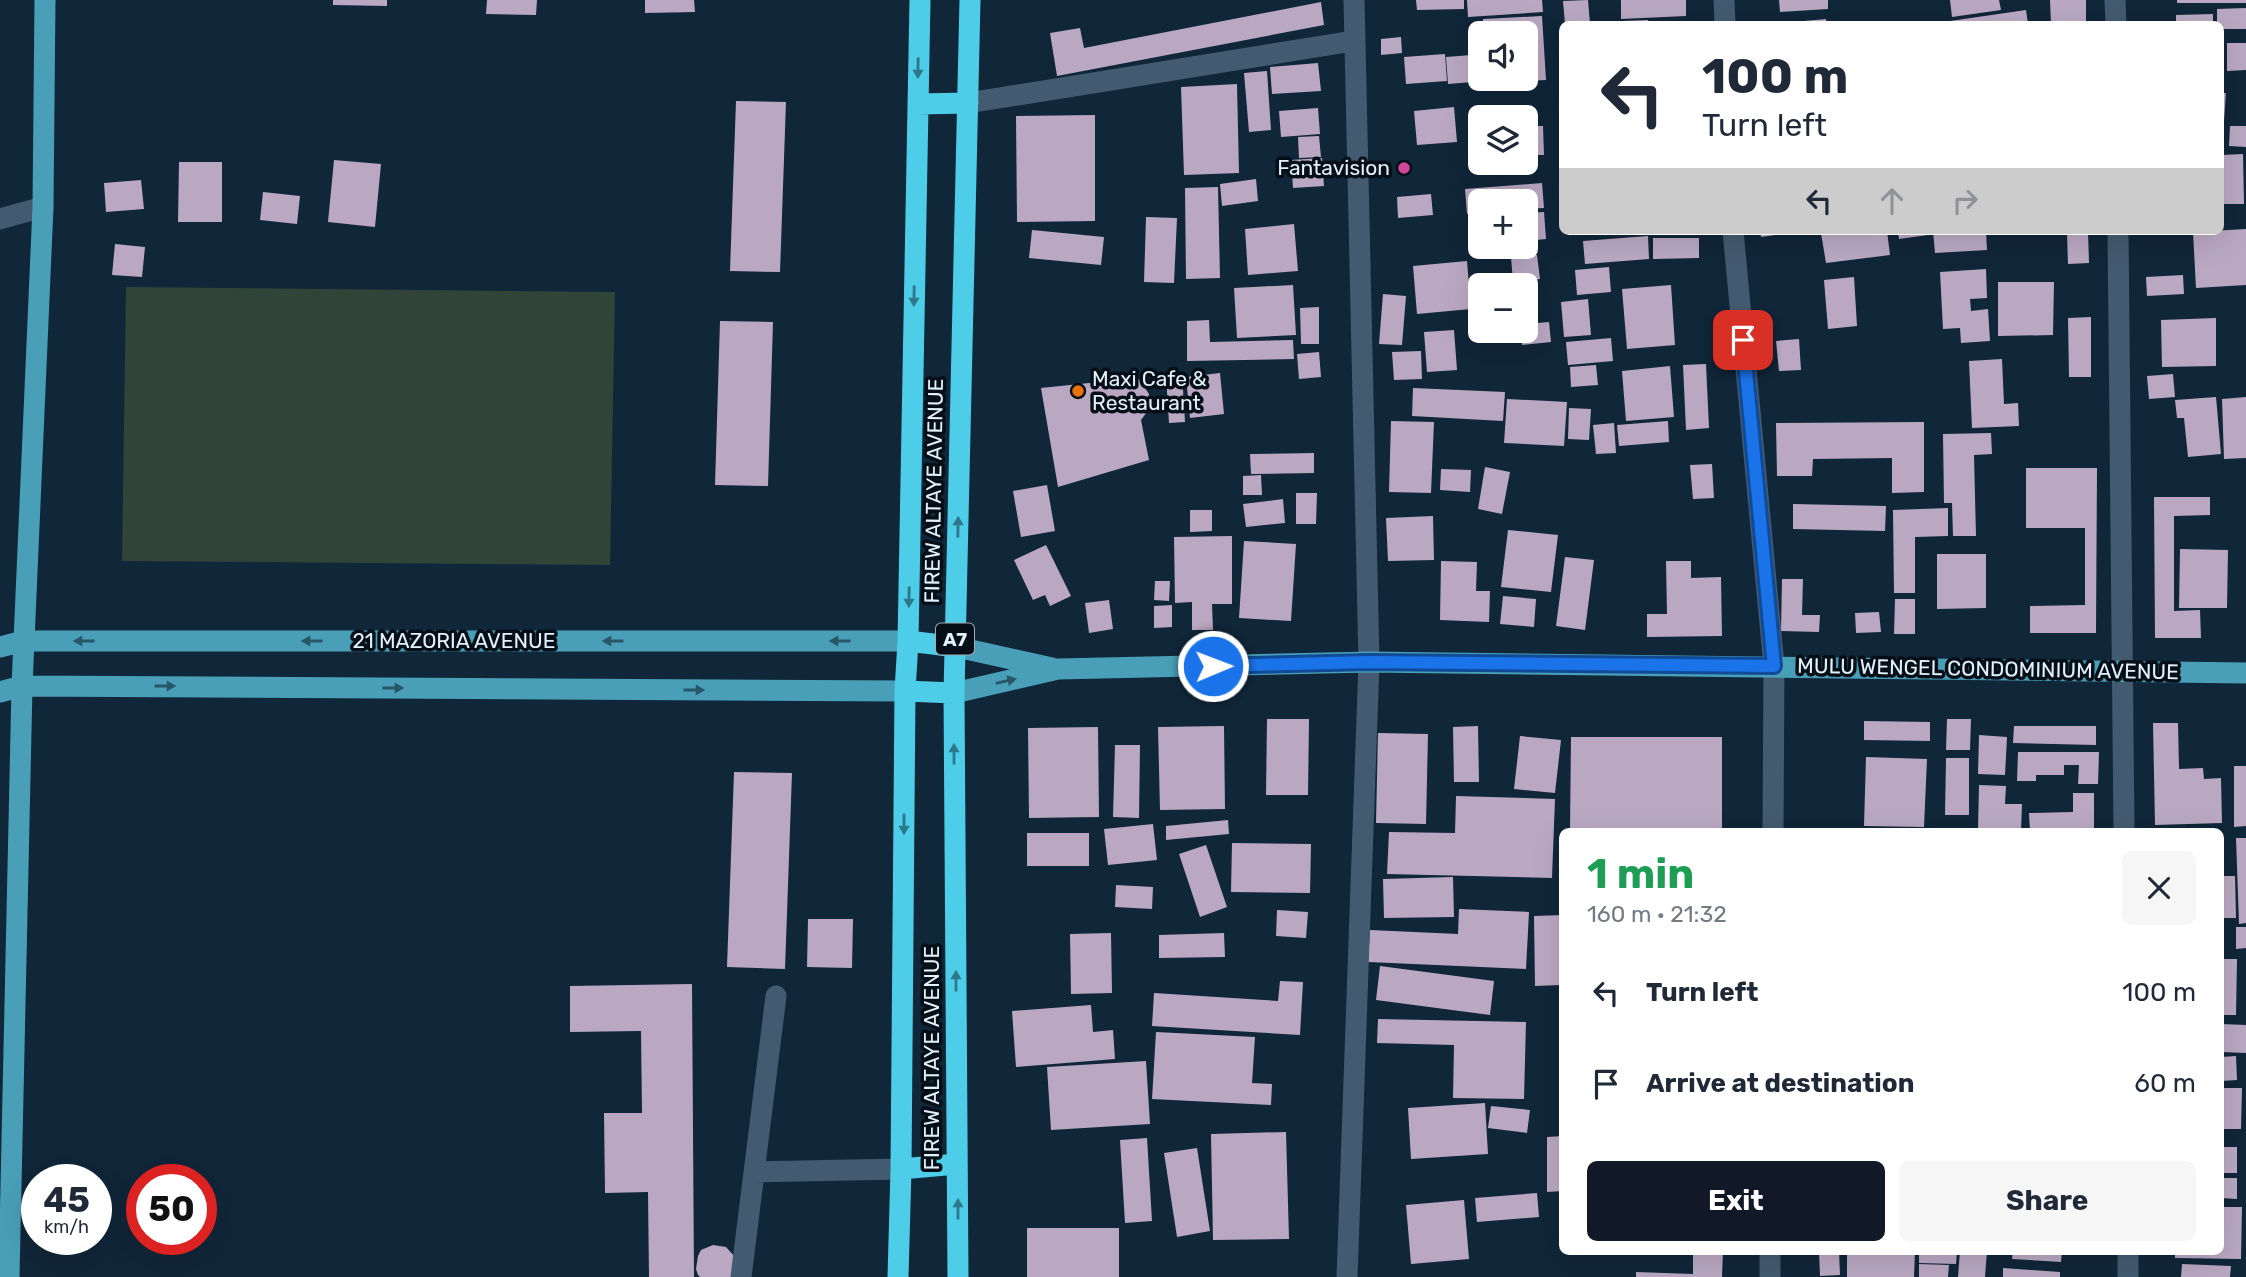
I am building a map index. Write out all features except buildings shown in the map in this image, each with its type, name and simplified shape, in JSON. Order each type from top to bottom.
[{"type":"highway","name":"FIREW ALTAYE AVENUE","points":[[898,1277],[905,691],[920,0]]},
{"type":"highway","name":"FIREW ALTAYE AVENUE","points":[[958,1277],[954,693],[970,0]]},
{"type":"highway","points":[[918,104],[968,103]]},
{"type":"highway","points":[[908,641],[957,647]]},
{"type":"highway","points":[[905,691],[954,693]]},
{"type":"highway","points":[[901,1169],[957,1164]]},
{"type":"main road","points":[[9,1277],[7,1094],[23,641],[43,207],[45,0]]},
{"type":"main road","name":"21 MAZORIA AVENUE","points":[[0,647],[23,641],[908,641]]},
{"type":"main road","points":[[957,647],[1058,669]]},
{"type":"main road","name":"MULU WENGEL CONDOMINIUM AVENUE","points":[[1058,669],[1369,662],[2246,673]]},
{"type":"main road","points":[[954,693],[1058,669]]},
{"type":"main road","points":[[0,692],[22,686],[905,691]]},
{"type":"street","points":[[1347,1277],[1369,662],[1354,0]]},
{"type":"street","points":[[1724,0],[1724,21]]},
{"type":"street","points":[[2115,0],[2116,21]]},
{"type":"street","points":[[968,103],[1353,41]]},
{"type":"street","points":[[0,219],[43,207]]},
{"type":"street","points":[[1733,235],[1774,666],[1773,828]]},
{"type":"street","points":[[2118,235],[2124,828]]},
{"type":"street","points":[[741,1277],[776,996]]},
{"type":"street","points":[[754,1172],[901,1169]]},
{"type":"street","points":[[1770,1255],[1770,1277]]},
{"type":"street","points":[[2128,1255],[2128,1277]]},
{"type":"green space","points":[[126,287],[615,292],[610,565],[122,561]]},
{"type":"place","name":"Fantavision","points":[[1404,168]]},
{"type":"place","name":"Maxi Cafe & Restaurant","points":[[1078,391]]},
{"type":"route","points":[[1213,666],[1369,662],[1774,666],[1743,340]]}]
